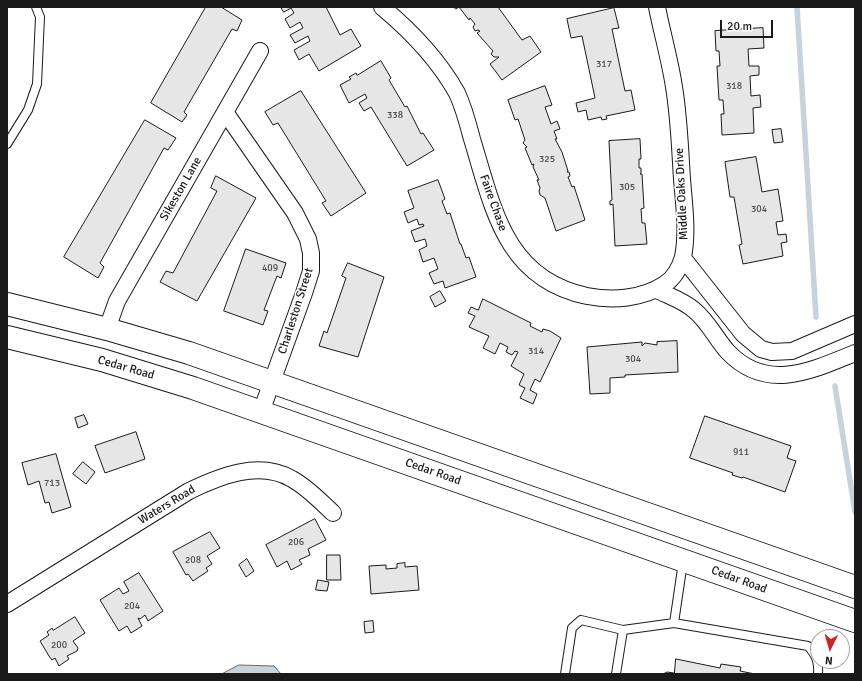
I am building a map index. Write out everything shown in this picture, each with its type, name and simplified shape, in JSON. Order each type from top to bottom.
[{"type":"main road","points":[[7,304],[107,329],[189,353],[855,587]]},
{"type":"main road","name":"Cedar Road","points":[[7,337],[127,368],[261,412],[855,621]]},
{"type":"street","name":"Faire Chase","points":[[382,7],[409,29],[430,53],[458,95],[494,213],[511,246],[521,260],[547,281],[570,292],[599,298],[615,298],[640,296],[657,290],[668,282],[677,272],[682,258]]},
{"type":"street","name":"Middle Oaks Drive","points":[[656,7],[674,87],[686,233],[682,258],[743,334],[761,349],[772,352],[792,351],[855,324]]},
{"type":"street","name":"Sikeston Lane","points":[[107,329],[117,301],[260,51]]},
{"type":"street","name":"Charleston Street","points":[[225,112],[295,213],[308,239],[311,253],[311,271],[261,412]]},
{"type":"street","points":[[657,290],[693,309],[730,354],[748,367],[757,371],[783,376],[797,375],[855,353]]},
{"type":"street","name":"Waters Road","points":[[7,604],[189,491],[211,480],[235,472],[253,470],[272,472],[291,478],[333,513]]},
{"type":"lane","points":[[7,144],[28,110],[37,84],[40,17],[36,7]]},
{"type":"lane","points":[[674,623],[683,560]]},
{"type":"lane","points":[[565,674],[572,628],[576,623],[582,620],[624,630],[648,625],[674,623],[808,646],[815,654],[819,664],[818,674]]},
{"type":"lane","points":[[616,674],[624,630]]},
{"type":"shaded area","points":[[239,665],[274,666],[281,674],[222,674]]},
{"type":"building","points":[[206,7],[221,7],[242,20],[237,31],[232,29],[184,112],[187,115],[182,122],[151,103]]},
{"type":"building","points":[[281,7],[326,7],[340,35],[351,29],[361,46],[319,71],[309,54],[299,60],[294,50],[310,41],[308,36],[295,43],[290,35],[303,28],[300,22],[290,28],[285,19],[294,13],[291,8],[284,12]]},
{"type":"building","points":[[459,7],[498,7],[522,40],[530,36],[541,52],[502,80],[490,64],[499,57],[494,57],[491,54],[493,51],[477,33],[480,31],[475,31],[473,27],[475,24],[470,18],[469,20]]},
{"type":"building","points":[[614,8],[619,28],[612,29],[625,91],[631,90],[635,110],[606,116],[607,119],[602,120],[601,117],[588,120],[586,110],[578,112],[576,103],[595,98],[582,36],[571,38],[567,19]]},
{"type":"building","points":[[763,28],[764,48],[748,49],[749,66],[759,66],[759,75],[750,76],[751,96],[760,95],[761,107],[753,108],[754,133],[722,135],[721,114],[724,114],[723,100],[719,100],[717,66],[720,66],[719,51],[716,51],[715,31]]},
{"type":"building","points":[[381,61],[391,78],[389,80],[405,107],[407,106],[421,134],[423,133],[434,150],[407,166],[371,107],[364,111],[359,103],[367,98],[365,94],[349,103],[340,85],[351,79],[349,77],[356,73],[357,75]]},
{"type":"building","points":[[545,86],[552,105],[545,107],[551,124],[557,121],[560,129],[554,131],[557,139],[555,139],[562,152],[568,171],[567,172],[569,172],[570,176],[568,177],[572,187],[574,186],[585,220],[556,231],[545,198],[540,195],[540,188],[537,180],[539,180],[533,167],[534,164],[532,165],[525,148],[527,147],[523,143],[525,140],[518,119],[515,120],[508,100]]},
{"type":"building","points":[[301,91],[366,193],[331,216],[322,203],[326,201],[278,123],[273,125],[265,112]]},
{"type":"building","points":[[145,120],[176,138],[168,150],[164,148],[100,263],[104,267],[98,278],[64,257]]},
{"type":"building","points":[[781,129],[783,142],[774,143],[772,130]]},
{"type":"building","points":[[640,139],[641,159],[639,159],[639,168],[641,168],[640,174],[642,174],[644,208],[641,209],[642,223],[645,223],[647,244],[615,246],[613,204],[610,205],[610,201],[612,200],[609,141]]},
{"type":"building","points":[[756,157],[762,192],[778,189],[783,221],[776,222],[778,235],[786,234],[787,242],[781,243],[783,256],[743,264],[739,245],[742,244],[734,197],[730,197],[725,162]]},
{"type":"building","points":[[216,176],[256,198],[197,301],[160,282],[166,271],[173,273],[217,191],[211,188]]},
{"type":"building","points":[[438,180],[445,199],[442,201],[447,214],[450,213],[460,244],[466,258],[469,257],[476,277],[445,288],[443,281],[434,284],[429,273],[438,269],[434,258],[423,262],[419,250],[427,246],[425,239],[415,242],[411,231],[424,226],[423,224],[419,225],[417,219],[408,223],[404,212],[414,208],[408,191]]},
{"type":"building","points":[[246,249],[286,263],[281,278],[277,276],[264,310],[268,311],[263,325],[224,311]]},
{"type":"building","points":[[348,263],[384,277],[358,357],[319,346],[324,331],[327,333],[346,278],[342,276]]},
{"type":"building","points":[[440,291],[446,301],[435,307],[430,297]]},
{"type":"building","points":[[483,299],[531,323],[530,326],[542,332],[543,329],[550,331],[561,338],[540,382],[535,379],[530,390],[537,394],[533,404],[520,398],[525,388],[519,385],[524,374],[511,366],[518,352],[515,351],[512,355],[506,352],[508,347],[500,343],[495,354],[483,348],[489,336],[469,327],[475,316],[468,313],[471,307],[478,310]]},
{"type":"building","points":[[677,341],[678,372],[625,375],[625,377],[610,378],[610,393],[590,394],[587,347],[642,342],[642,346],[645,343],[657,345],[657,342]]},
{"type":"building","points":[[84,415],[88,424],[78,428],[75,418]]},
{"type":"building","points":[[705,416],[791,446],[787,458],[796,461],[785,492],[743,477],[732,475],[733,473],[690,458]]},
{"type":"building","points":[[136,432],[145,459],[105,473],[95,446]]},
{"type":"building","points":[[56,454],[71,507],[52,513],[49,502],[45,503],[39,481],[28,485],[22,463]]},
{"type":"building","points":[[83,462],[95,472],[86,484],[73,474]]},
{"type":"building","points":[[315,519],[326,540],[308,549],[310,555],[299,560],[302,564],[291,570],[287,561],[277,567],[266,545]]},
{"type":"building","points":[[210,532],[220,548],[207,556],[212,564],[206,568],[208,571],[193,581],[188,574],[186,575],[173,552]]},
{"type":"building","points":[[327,555],[340,555],[341,580],[327,580]]},
{"type":"building","points":[[247,559],[254,571],[246,577],[239,565]]},
{"type":"building","points":[[405,563],[405,567],[417,566],[419,590],[371,594],[369,566],[386,565],[386,569],[397,568],[397,564]]},
{"type":"building","points":[[139,573],[163,611],[148,621],[145,615],[140,619],[138,618],[142,626],[131,633],[127,626],[119,631],[100,600],[119,588],[123,594],[129,591],[124,582]]},
{"type":"building","points":[[318,580],[329,582],[327,591],[316,590]]},
{"type":"building","points":[[75,617],[85,633],[73,641],[78,648],[77,651],[67,656],[69,659],[59,666],[55,658],[52,660],[40,641],[49,635],[47,632],[52,628],[53,630]]},
{"type":"building","points":[[373,621],[374,632],[365,633],[364,622]]},
{"type":"building","points":[[676,659],[720,668],[721,664],[741,667],[740,671],[755,674],[663,674],[667,672],[674,673]]},
{"type":"waterway","points":[[797,7],[816,317]]},
{"type":"waterway","points":[[835,386],[855,512]]}]
